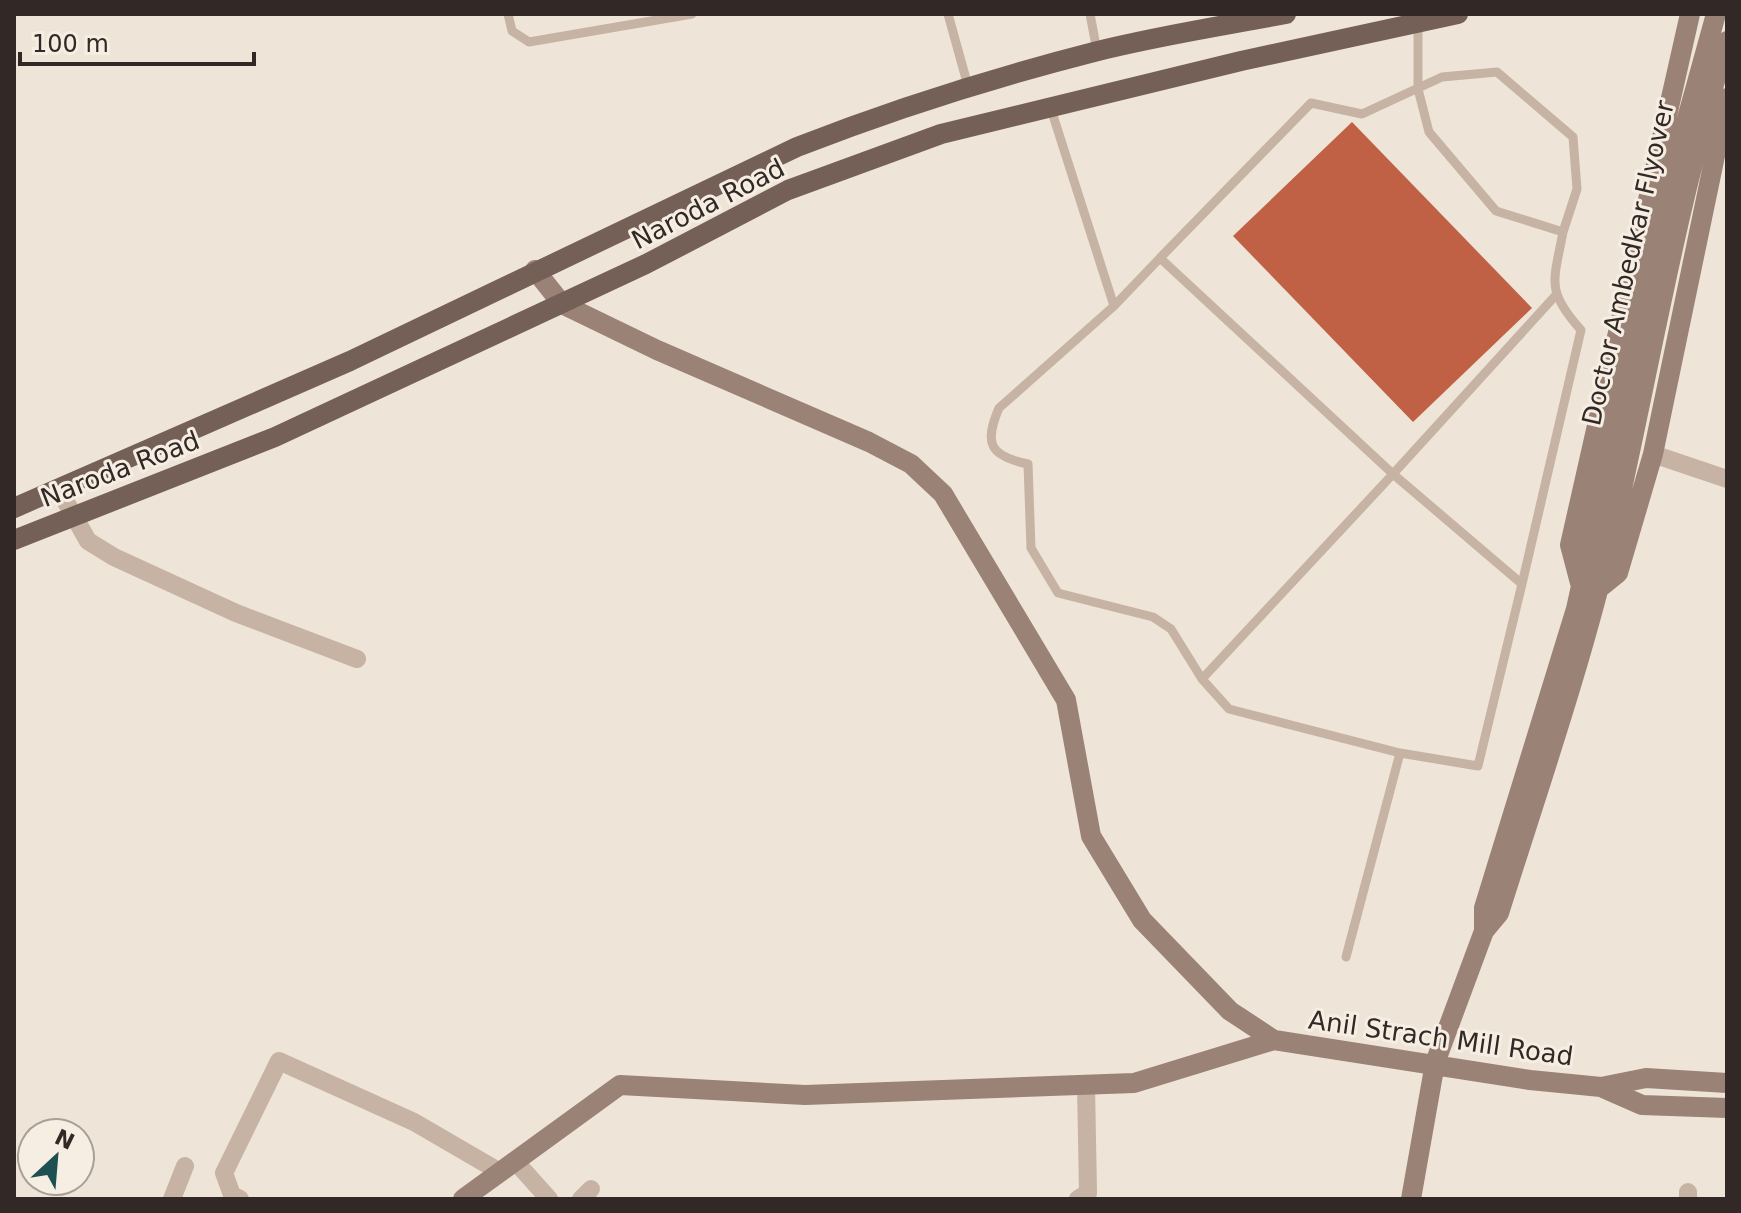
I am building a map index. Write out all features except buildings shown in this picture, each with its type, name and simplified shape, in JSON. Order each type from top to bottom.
[{"type":"main road","name":"Naroda Road","points":[[14,508],[350,361],[797,147],[968,86],[1097,51],[1286,14]]},
{"type":"main road","name":"Naroda Road","points":[[14,540],[275,437],[562,304],[788,190],[941,134],[1050,106],[1458,14]]},
{"type":"street","points":[[1589,588],[1570,545],[1690,14]]},
{"type":"street","name":"Doctor Ambedkar Flyover","points":[[1604,529],[1665,198],[1716,14]]},
{"type":"street","name":"Doctor Ambedkar Flyover","points":[[1604,529],[1682,198],[1727,41]]},
{"type":"street","points":[[1589,588],[1618,573],[1653,454],[1727,98]]},
{"type":"street","points":[[535,270],[562,304],[657,350],[869,442],[911,464],[943,494],[1066,700],[1091,836],[1142,920],[1230,1011],[1274,1040]]},
{"type":"street","points":[[1653,454],[1727,479]]},
{"type":"street","points":[[58,488],[88,541],[133,566],[236,613],[357,659]]},
{"type":"street","points":[[1411,1199],[1435,1063],[1484,931],[1484,908],[1589,588],[1604,529]]},
{"type":"street","points":[[463,1199],[620,1085],[805,1095],[1134,1083],[1274,1040]]},
{"type":"street","name":"Anil Strach Mill Road","points":[[1274,1040],[1530,1080],[1601,1087],[1659,1079],[1727,1083]]},
{"type":"street","points":[[240,1199],[232,1195],[224,1173],[279,1061],[508,1166],[549,1199]]},
{"type":"street","points":[[1658,1106],[1659,1079]]},
{"type":"street","points":[[1078,1199],[1088,1193],[1086,1085]]},
{"type":"street","name":"Anil Strach Mill Road","points":[[1601,1087],[1642,1105],[1727,1108]]},
{"type":"street","points":[[172,1199],[185,1166]]},
{"type":"lane","points":[[508,14],[512,31],[529,42],[692,14]]},
{"type":"lane","points":[[633,14],[636,26]]},
{"type":"lane","points":[[948,14],[968,86]]},
{"type":"lane","points":[[1090,14],[1097,51]]},
{"type":"lane","points":[[1418,23],[1418,89],[1429,132],[1496,211],[1563,232]]},
{"type":"lane","points":[[1497,72],[1573,137],[1577,189],[1563,232],[1553,287],[1561,309],[1581,330],[1478,766],[1400,753],[1229,709],[1202,679],[1171,629],[1153,617],[1058,593],[1031,548],[1028,464],[1000,455],[990,444],[989,431],[999,408],[1114,306],[1311,103],[1362,114],[1418,89],[1442,77],[1497,72]]},
{"type":"lane","points":[[1050,106],[1114,306]]},
{"type":"lane","points":[[1160,258],[1393,474],[1522,584]]},
{"type":"lane","points":[[1202,679],[1556,295]]},
{"type":"lane","points":[[1346,957],[1400,753]]}]
